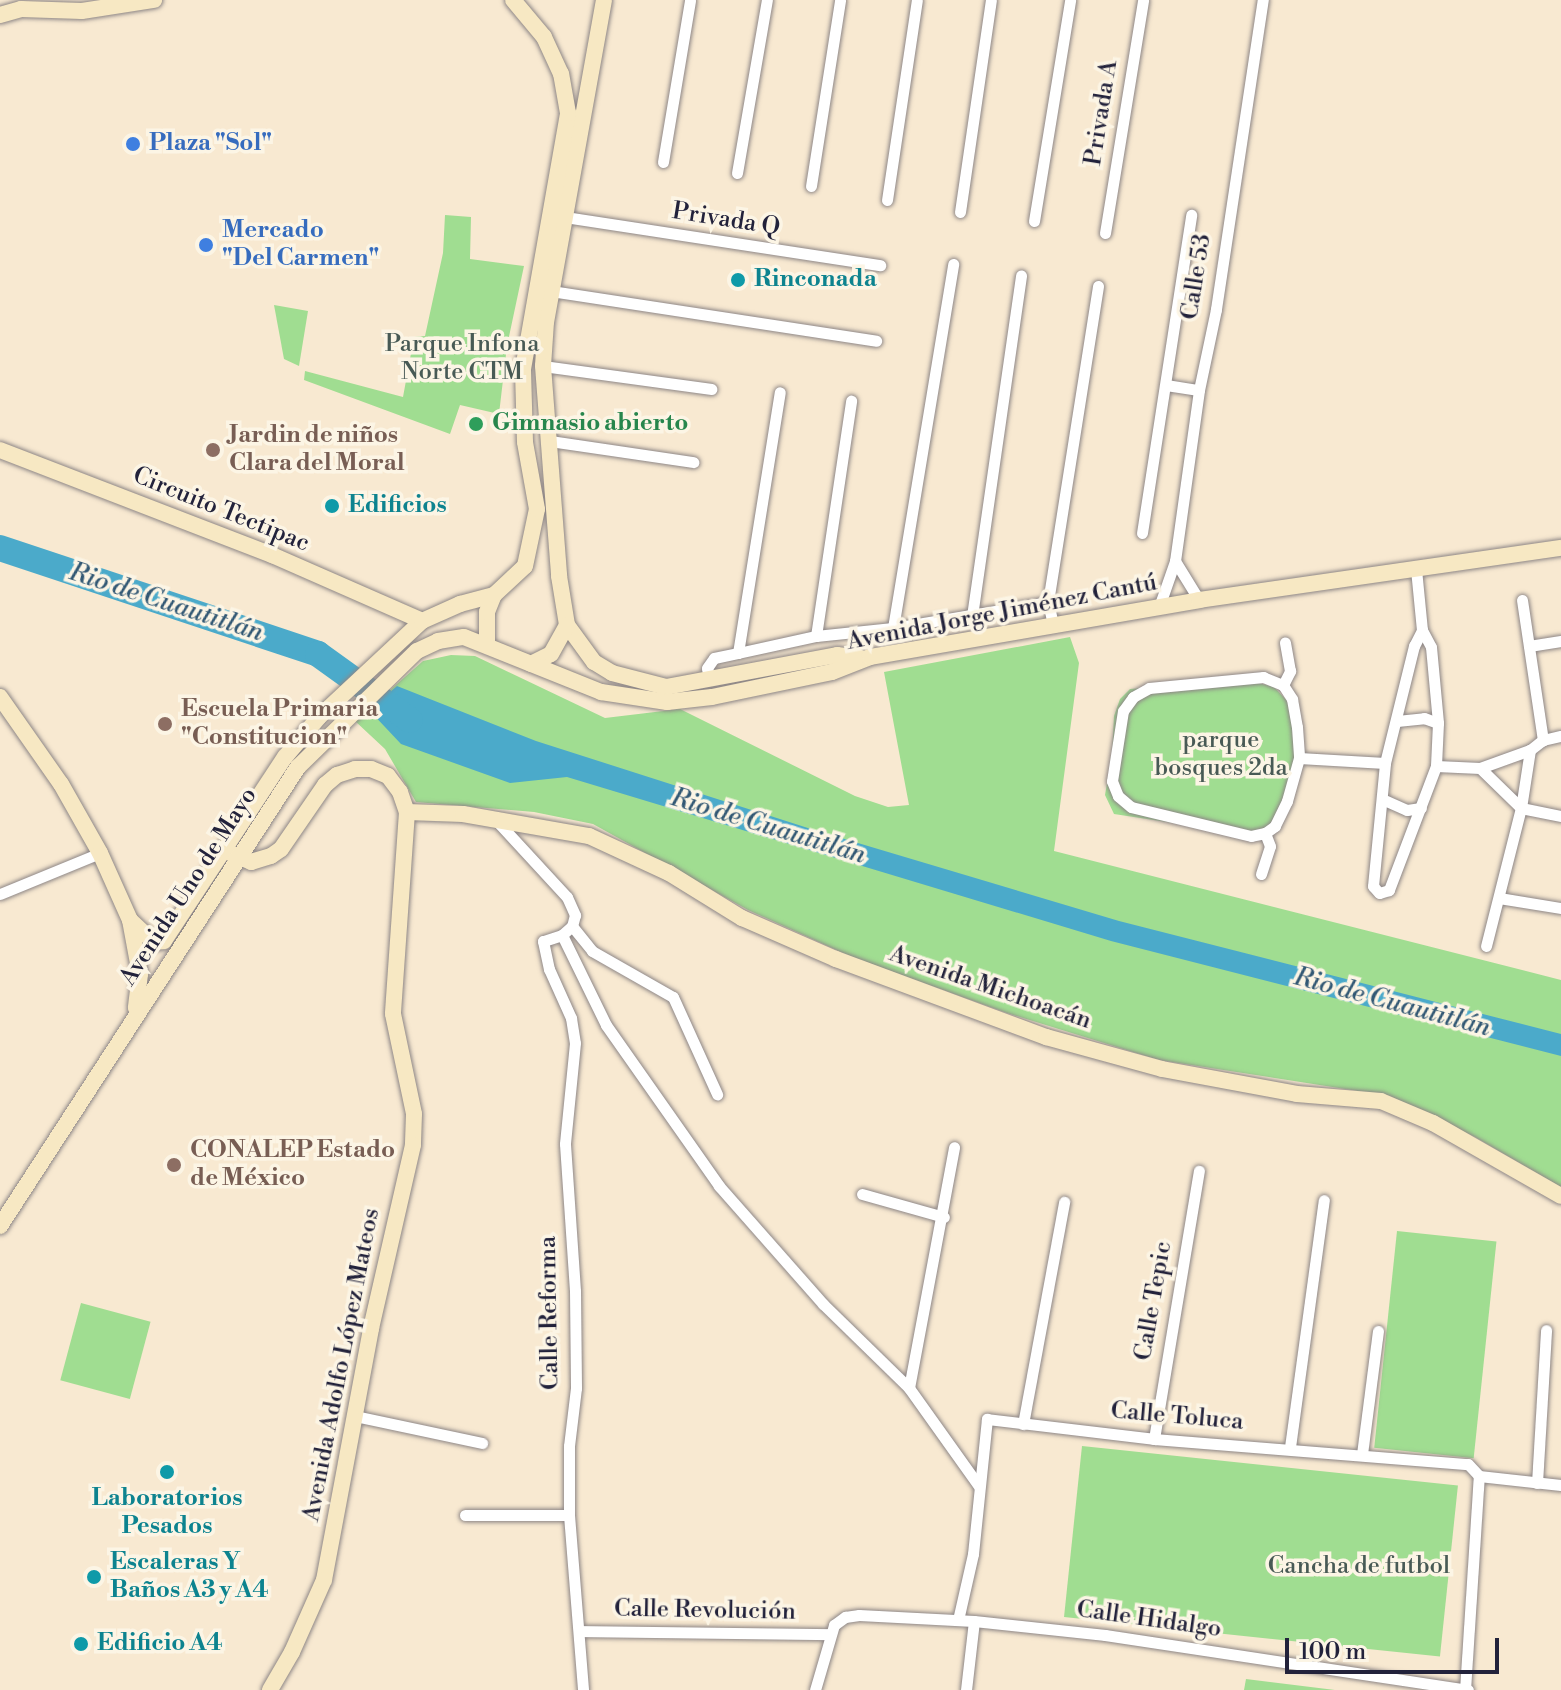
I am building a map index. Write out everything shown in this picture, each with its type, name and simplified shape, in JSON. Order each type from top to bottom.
[{"type":"main road","points":[[0,15],[21,9],[82,11],[154,0]]},
{"type":"main road","points":[[487,645],[487,612],[494,595],[525,566],[537,509],[525,442],[523,369],[568,113],[561,74],[544,37],[513,0]]},
{"type":"main road","points":[[604,0],[551,291],[543,366],[559,576],[567,625],[580,647],[594,662],[612,673],[666,687],[837,655],[867,658]]},
{"type":"main road","name":"Circuito Tectipac","points":[[0,450],[272,555],[422,621]]},
{"type":"main road","name":"Avenida Jorge Jiménez Cantú","points":[[464,637],[601,692],[667,702],[712,697],[832,672],[867,658],[1053,625],[1199,600],[1561,548]]},
{"type":"main road","points":[[525,566],[537,565],[559,576]]},
{"type":"main road","points":[[130,920],[154,942],[164,941],[230,853],[285,757],[319,717],[422,621],[460,604],[494,595]]},
{"type":"main road","points":[[531,664],[551,654],[567,625]]},
{"type":"main road","name":"Avenida Uno de Mayo","points":[[0,1226],[135,1014],[230,853],[298,767],[333,729],[417,651],[438,641],[464,637]]},
{"type":"main road","name":"Avenida Uno de Mayo","points":[[0,697],[43,755],[100,853],[130,920],[140,974],[135,1014]]},
{"type":"main road","points":[[319,717],[333,729]]},
{"type":"main road","points":[[230,853],[251,862],[281,849],[325,785],[337,775],[355,769],[371,769],[388,776],[400,792],[407,812]]},
{"type":"main road","name":"Avenida Michoacán","points":[[407,812],[495,819],[589,836],[669,873],[742,918],[809,948],[1046,1037],[1192,1075],[1297,1094],[1381,1101],[1433,1123],[1561,1196]]},
{"type":"main road","name":"Avenida Adolfo López Mateos","points":[[270,1690],[292,1652],[324,1580],[355,1416],[413,1145],[414,1114],[393,1014],[407,812]]},
{"type":"street","points":[[663,162],[690,0]]},
{"type":"street","points":[[737,173],[767,0]]},
{"type":"street","points":[[811,186],[840,0]]},
{"type":"street","points":[[887,200],[917,0]]},
{"type":"street","points":[[960,212],[991,0]]},
{"type":"street","points":[[1034,221],[1070,0]]},
{"type":"street","name":"Privada A","points":[[1105,233],[1143,0]]},
{"type":"street","name":"Calle 53","points":[[1159,607],[1175,561],[1199,390],[1216,309],[1263,0]]},
{"type":"street","points":[[0,7],[21,9]]},
{"type":"street","points":[[1142,533],[1191,215]]},
{"type":"street","name":"Privada Q","points":[[565,217],[880,265]]},
{"type":"street","points":[[893,628],[953,264]]},
{"type":"street","points":[[972,616],[1021,276]]},
{"type":"street","points":[[1053,625],[1048,602],[1098,286]]},
{"type":"street","points":[[551,291],[876,341]]},
{"type":"street","points":[[543,366],[711,389]]},
{"type":"street","points":[[1166,385],[1199,390]]},
{"type":"street","points":[[738,653],[780,392]]},
{"type":"street","points":[[816,636],[851,401]]},
{"type":"street","points":[[550,441],[693,462]]},
{"type":"street","points":[[1175,561],[1199,600]]},
{"type":"street","points":[[1416,569],[1422,630],[1431,647],[1438,723],[1436,766],[1389,890],[1379,893],[1373,886],[1385,763],[1414,646],[1422,630]]},
{"type":"street","points":[[1522,600],[1543,740]]},
{"type":"street","points":[[709,680],[707,668],[714,658],[816,636],[893,628],[1048,602]]},
{"type":"street","points":[[1529,646],[1561,641]]},
{"type":"street","points":[[1283,685],[1290,671],[1285,642]]},
{"type":"street","points":[[1263,677],[1283,685],[1292,699],[1299,758],[1287,801],[1275,826],[1265,833],[1251,836],[1131,807],[1118,796],[1112,781],[1123,711],[1133,697],[1149,688],[1263,677]]},
{"type":"street","points":[[1397,721],[1424,718],[1438,723]]},
{"type":"street","points":[[1436,766],[1480,768],[1530,750],[1543,740],[1561,736]]},
{"type":"street","points":[[1486,946],[1521,808],[1530,750]]},
{"type":"street","points":[[1299,758],[1385,763]]},
{"type":"street","points":[[1480,768],[1521,808],[1561,816]]},
{"type":"street","points":[[1382,799],[1407,810],[1421,808]]},
{"type":"street","points":[[495,819],[567,897],[575,915],[572,926],[562,935],[606,1025],[719,1186],[823,1304],[909,1388],[980,1486]]},
{"type":"street","points":[[1261,874],[1270,846],[1265,833]]},
{"type":"street","points":[[0,894],[100,853]]},
{"type":"street","points":[[1499,898],[1561,908]]},
{"type":"street","points":[[572,926],[592,951],[673,997],[717,1094]]},
{"type":"street","name":"Calle Reforma","points":[[562,935],[543,941],[549,969],[571,1018],[575,1043],[565,1144],[575,1291],[576,1388],[569,1446],[569,1515],[583,1690]]},
{"type":"street","points":[[909,1388],[944,1217],[954,1147]]},
{"type":"street","name":"Calle Tepic","points":[[1154,1439],[1199,1171]]},
{"type":"street","points":[[862,1194],[944,1217]]},
{"type":"street","points":[[1290,1447],[1324,1200]]},
{"type":"street","points":[[1023,1424],[1064,1202]]},
{"type":"street","points":[[1537,1483],[1546,1330]]},
{"type":"street","points":[[1362,1454],[1378,1331]]},
{"type":"street","points":[[355,1416],[482,1443]]},
{"type":"street","name":"Calle Toluca","points":[[958,1620],[973,1554],[987,1419],[1154,1439],[1290,1447],[1468,1464],[1479,1476],[1561,1485]]},
{"type":"street","points":[[1466,1689],[1479,1476]]},
{"type":"street","points":[[465,1515],[569,1515]]},
{"type":"street","name":"Calle Hidalgo","points":[[830,1634],[834,1625],[845,1617],[859,1615],[974,1621],[1105,1635],[1466,1689]]},
{"type":"street","points":[[966,1690],[974,1621]]},
{"type":"street","name":"Calle Revolución","points":[[579,1631],[830,1634]]},
{"type":"street","points":[[815,1690],[830,1634]]},
{"type":"green space","name":"Parque Infona Norte CTM","points":[[445,215],[471,217],[470,259],[524,266],[507,346],[499,414],[460,405],[450,434],[304,380],[305,371],[403,397],[414,337],[425,336],[443,253]]},
{"type":"green space","points":[[274,305],[308,311],[299,366],[284,359]]},
{"type":"green space","points":[[1070,637],[1079,663],[1054,851],[1561,980],[1561,1187],[1475,1137],[1390,1096],[1159,1060],[1007,1013],[852,957],[748,910],[593,824],[534,812],[416,802],[385,749],[355,721],[423,661],[451,655],[475,656],[605,718],[680,709],[855,796],[888,807],[909,805],[884,672]]},
{"type":"green space","name":"parque bosques 2da","points":[[1246,680],[1274,687],[1291,705],[1296,763],[1284,807],[1259,836],[1114,814],[1105,795],[1112,755],[1114,716],[1120,699],[1130,689]]},
{"type":"green space","points":[[1397,1231],[1496,1241],[1474,1458],[1374,1448]]},
{"type":"green space","points":[[81,1303],[151,1322],[130,1399],[60,1380]]},
{"type":"green space","name":"Cancha de futbol","points":[[1082,1446],[1458,1486],[1440,1657],[1064,1617]]},
{"type":"green space","points":[[1246,1679],[1335,1690],[1244,1690]]},
{"type":"water","points":[[397,686],[536,741],[811,829],[1119,921],[1561,1034],[1561,1056],[1111,941],[567,777],[510,783],[401,744],[369,710]]},
{"type":"waterway","name":"Rio de Cuautitlán","points":[[0,548],[318,654],[410,720]]},
{"type":"place","name":"Plaza \"Sol\"","points":[[133,144]]},
{"type":"place","name":"Mercado \"Del Carmen\"","points":[[206,245]]},
{"type":"place","name":"Rinconada","points":[[738,280]]},
{"type":"place","name":"Gimnasio abierto","points":[[476,424]]},
{"type":"place","name":"Jardin de niños Clara del Moral","points":[[213,450]]},
{"type":"place","name":"Edificios","points":[[332,506]]},
{"type":"place","name":"Escuela Primaria \"Constitucion\"","points":[[165,724]]},
{"type":"place","name":"CONALEP Estado de México","points":[[174,1165]]},
{"type":"place","name":"Laboratorios Pesados","points":[[167,1472]]},
{"type":"place","name":"Escaleras Y Baños A3 y A4","points":[[94,1577]]},
{"type":"place","name":"Edificio A4","points":[[81,1644]]}]
